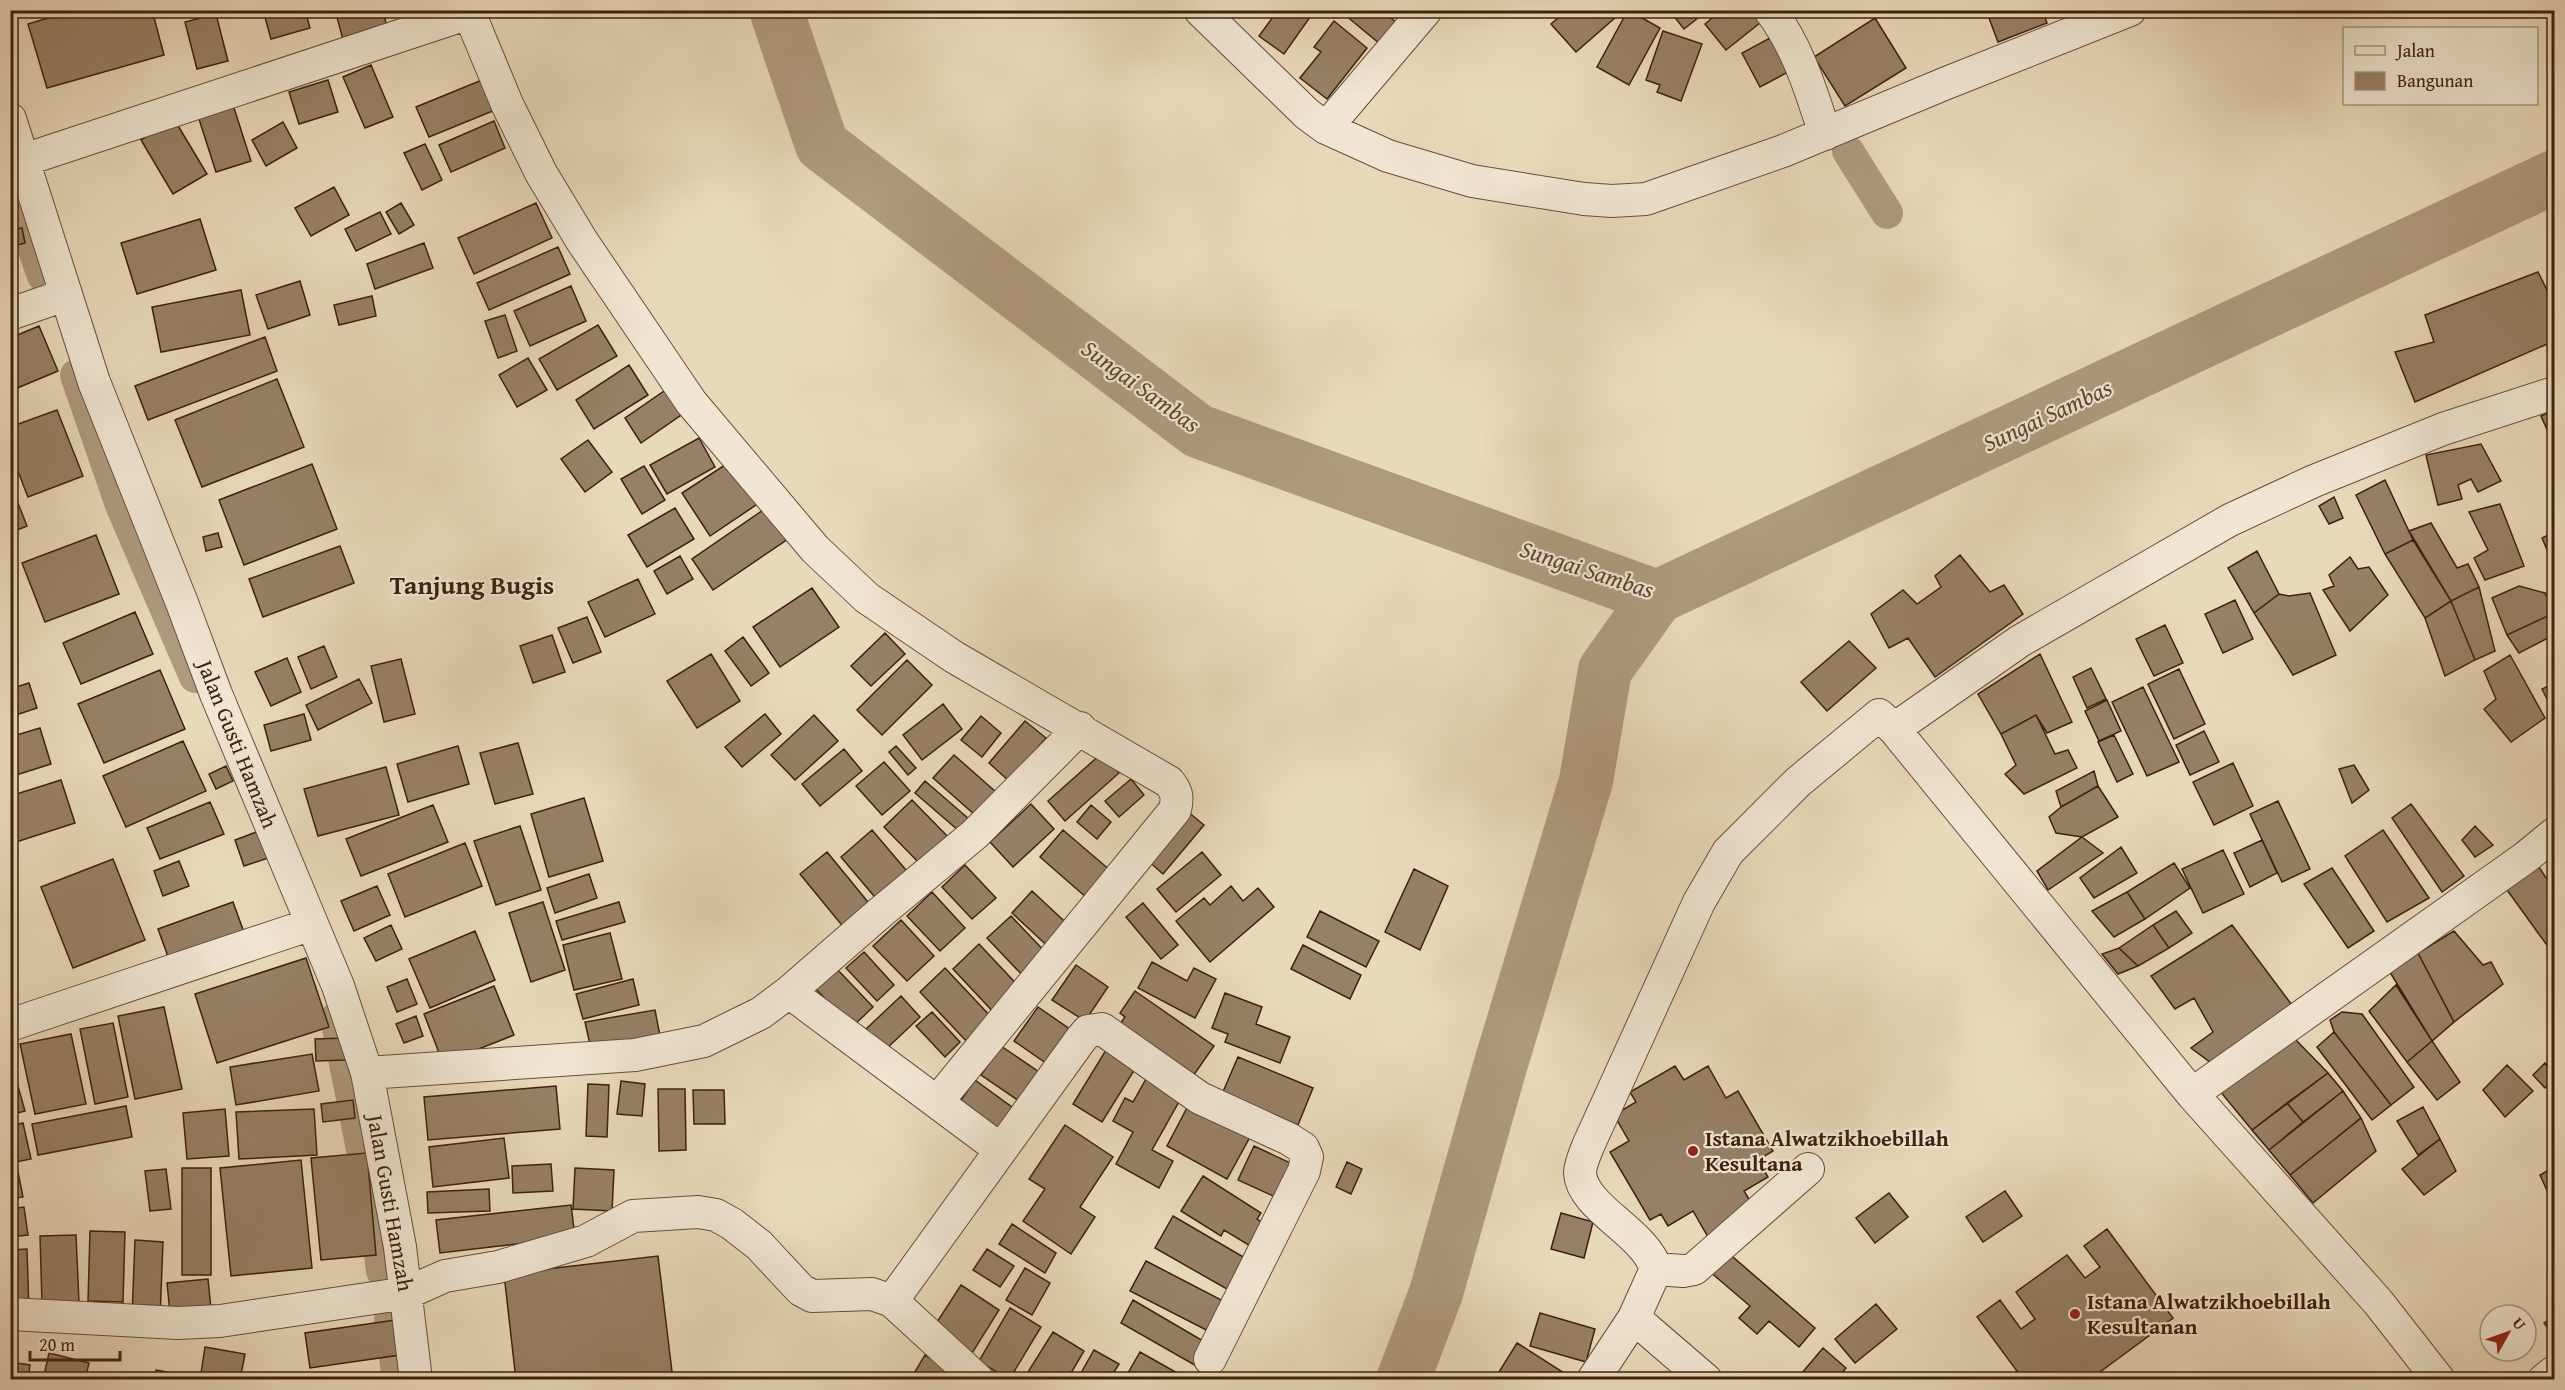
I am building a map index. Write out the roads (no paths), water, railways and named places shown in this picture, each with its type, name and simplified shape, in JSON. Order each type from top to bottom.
[{"type":"street","points":[[1200,10],[1307,114],[1326,128],[1388,156],[1472,181],[1612,201],[1646,199],[1674,191],[1825,134],[2130,10]]},
{"type":"street","points":[[1326,128],[1426,10]]},
{"type":"street","points":[[1770,10],[1783,28],[1803,70],[1825,134]]},
{"type":"street","points":[[24,160],[469,11],[491,68],[541,173],[582,241],[691,402],[808,540],[867,598],[893,616],[954,657],[1080,728],[1169,782],[1176,790],[1178,798],[1175,810],[937,1102]]},
{"type":"street","name":"Jalan Gusti Hamzah","points":[[10,119],[94,382],[216,694],[338,986],[367,1073],[387,1171],[407,1293],[416,1380]]},
{"type":"street","points":[[10,314],[65,295]]},
{"type":"street","points":[[1894,729],[2020,641],[2230,520],[2314,481],[2432,434],[2554,393]]},
{"type":"street","points":[[1593,1380],[1634,1317],[1656,1269],[1648,1251],[1599,1205],[1582,1184],[1580,1170],[1588,1146],[1699,902],[1728,852],[1798,782],[1879,715],[1894,729],[2192,1094],[2378,1302],[2439,1380]]},
{"type":"street","points":[[367,1073],[635,1055],[704,1041],[760,1013],[789,993],[880,912],[975,834],[1080,728]]},
{"type":"street","points":[[2192,1094],[2526,857],[2554,834]]},
{"type":"street","points":[[10,1025],[312,924]]},
{"type":"street","points":[[789,993],[1001,1150]]},
{"type":"street","points":[[892,1301],[1081,1039],[1088,1031],[1102,1029],[1200,1098],[1289,1139],[1303,1148],[1307,1157],[1304,1171],[1210,1359]]},
{"type":"street","points":[[1656,1269],[1694,1269],[1808,1169]]},
{"type":"street","points":[[10,1314],[178,1323],[220,1321],[407,1293],[445,1276],[498,1267],[586,1241],[633,1216],[699,1212],[716,1215],[732,1224],[759,1245],[801,1290],[812,1296],[872,1294],[892,1301],[978,1380]]},
{"type":"street","points":[[1634,1317],[1706,1380]]},
{"type":"street","points":[[2544,1380],[2554,1372]]},
{"type":"waterway","name":"Sungai Sambas","points":[[776,10],[822,145],[1198,431],[1657,597],[2554,177]]},
{"type":"waterway","points":[[1848,151],[1887,213]]},
{"type":"waterway","points":[[10,180],[43,276]]},
{"type":"waterway","points":[[76,375],[121,505],[195,677]]},
{"type":"waterway","points":[[1403,1380],[1436,1293],[1499,1070],[1586,781],[1605,670],[1657,597]]},
{"type":"waterway","points":[[336,1018],[375,1215],[382,1271]]},
{"type":"waterway","points":[[390,1320],[398,1380]]},
{"type":"place","name":"Istana Alwatzikhoebillah Kesultana","points":[[1693,1151]]},
{"type":"place","name":"Istana Alwatzikhoebillah Kesultanan","points":[[2075,1314]]},
{"type":"district","name":"Tanjung Bugis","points":[[472,584]]}]
